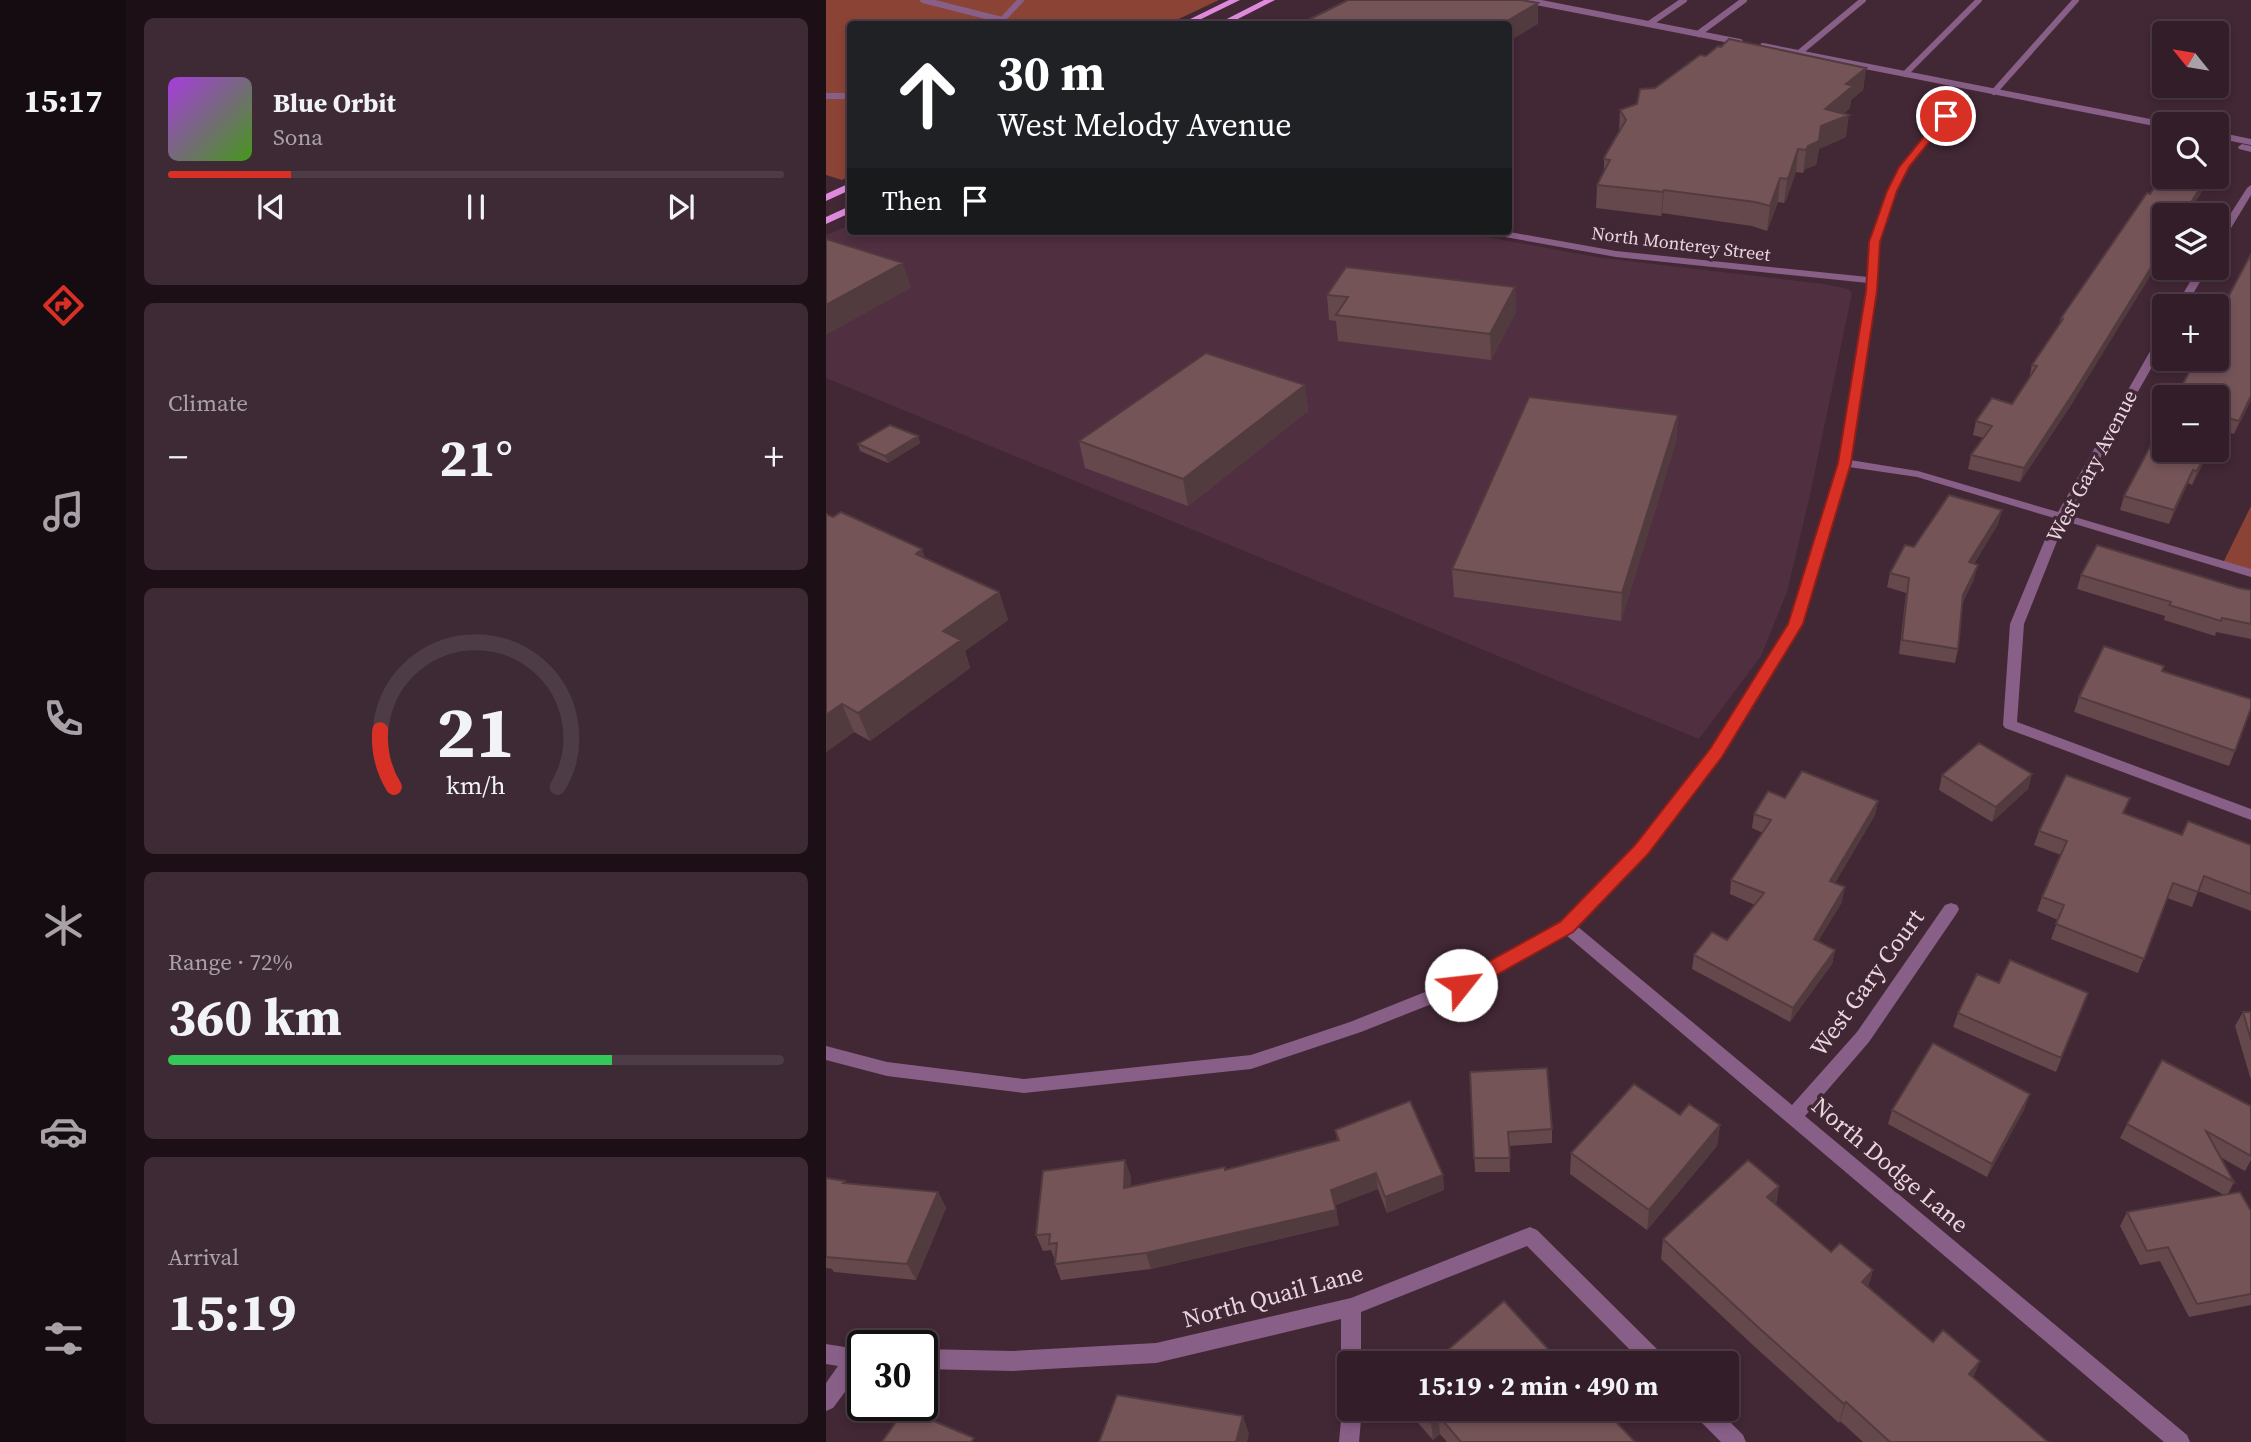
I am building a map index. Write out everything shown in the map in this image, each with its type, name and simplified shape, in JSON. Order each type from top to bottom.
[{"type":"main road","points":[[1191,21],[1236,0]]},
{"type":"main road","points":[[1228,21],[1271,0]]},
{"type":"main road","points":[[826,198],[847,188]]},
{"type":"main road","points":[[826,221],[847,210]]},
{"type":"street","points":[[826,1052],[887,1069],[1024,1086],[1251,1062],[1354,1027],[1461,985],[1567,927],[1642,849],[1716,753],[1796,624],[1844,463],[1872,291],[1875,242],[1892,191],[1904,167],[1932,130],[1965,95]]},
{"type":"street","points":[[2229,224],[2251,188]]},
{"type":"street","name":"North Monterey Street","points":[[1510,235],[1616,254],[1871,280]]},
{"type":"street","name":"West Gary Avenue","points":[[2152,357],[2060,518],[2017,624],[2010,725],[2251,816]]},
{"type":"street","points":[[1844,463],[1918,474],[2251,573]]},
{"type":"street","name":"West Gary Court","points":[[1794,1116],[1863,1037],[1951,909]]},
{"type":"street","name":"North Dodge Lane","points":[[1567,927],[2180,1442]]},
{"type":"street","name":"North Quail Lane","points":[[938,1359],[1013,1361],[1156,1353],[1351,1307],[1530,1236],[1645,1351]]},
{"type":"street","points":[[1351,1307],[1351,1351]]},
{"type":"street","points":[[826,1354],[847,1357]]},
{"type":"street","points":[[826,1401],[847,1374]]},
{"type":"street","points":[[1349,1442],[1351,1421]]},
{"type":"street","points":[[1714,1421],[1735,1442]]},
{"type":"lane","points":[[923,0],[1002,20],[1021,0]]},
{"type":"lane","points":[[1526,0],[2152,122]]},
{"type":"lane","points":[[1554,5],[1563,0]]},
{"type":"lane","points":[[1649,24],[1684,0]]},
{"type":"lane","points":[[1698,34],[1744,0]]},
{"type":"lane","points":[[1799,53],[1863,0]]},
{"type":"lane","points":[[1905,74],[1979,0]]},
{"type":"lane","points":[[1994,92],[2076,0]]},
{"type":"lane","points":[[826,96],[847,96]]},
{"type":"lane","points":[[2229,139],[2248,146]]},
{"type":"shaded area","points":[[826,0],[1219,0],[1174,21],[847,21],[847,178],[842,180],[826,175]]},
{"type":"shaded area","points":[[847,226],[847,235],[1476,235],[1602,258],[1824,284],[1848,289],[1852,293],[1787,592],[1761,656],[1699,739],[826,378],[826,235]]},
{"type":"shaded area","points":[[2251,506],[2251,573],[2221,567]]},
{"type":"building","points":[[1348,0],[1521,0],[1538,3],[1507,21],[1306,21]]},
{"type":"building","points":[[1729,39],[1866,68],[1846,84],[1853,86],[1825,109],[1849,115],[1821,126],[1819,141],[1808,146],[1806,150],[1798,149],[1789,176],[1787,179],[1780,178],[1770,206],[1664,190],[1597,185],[1610,160],[1604,159],[1605,156],[1626,120],[1620,110],[1637,104],[1640,89],[1655,88],[1700,55],[1706,56]]},
{"type":"building","points":[[2154,189],[2199,189],[2191,203],[2152,203],[2152,266],[2024,468],[1971,455],[1992,426],[1976,421],[1992,398],[2012,404],[2037,366],[2032,365],[2063,319],[2061,318],[2147,193],[2150,194]]},
{"type":"building","points":[[826,239],[903,263],[826,305]]},
{"type":"building","points":[[2251,254],[2251,396],[2239,421],[2229,418],[2229,385],[2182,385],[2190,371],[2229,371],[2229,295]]},
{"type":"building","points":[[1346,267],[1515,287],[1490,334],[1336,315],[1348,297],[1327,295]]},
{"type":"building","points":[[1206,353],[1305,385],[1183,479],[1079,441]]},
{"type":"building","points":[[1529,397],[1678,415],[1622,593],[1452,569]]},
{"type":"building","points":[[890,425],[918,436],[885,456],[858,444]]},
{"type":"building","points":[[2152,443],[2152,462],[2202,462],[2197,471],[2193,470],[2174,510],[2124,496]]},
{"type":"building","points":[[1949,495],[2002,510],[1969,562],[1978,565],[1963,595],[1958,649],[1902,640],[1909,578],[1890,573],[1905,545],[1914,547]]},
{"type":"building","points":[[841,512],[922,549],[916,554],[999,592],[943,631],[961,640],[858,713],[842,704],[826,715],[826,514],[833,517]]},
{"type":"building","points":[[2097,545],[2251,590],[2251,624],[2222,618],[2221,621],[2169,605],[2171,602],[2081,575]]},
{"type":"building","points":[[2104,646],[2164,666],[2162,671],[2251,699],[2251,708],[2235,751],[2079,697]]},
{"type":"building","points":[[1979,743],[2032,774],[1996,807],[1942,775]]},
{"type":"building","points":[[1802,771],[1878,801],[1830,881],[1845,887],[1814,939],[1835,950],[1793,1008],[1694,955],[1712,932],[1727,940],[1764,893],[1731,880],[1771,820],[1754,814],[1768,791],[1785,798]]},
{"type":"building","points":[[2066,775],[2130,798],[2123,813],[2182,835],[2188,821],[2251,845],[2251,894],[2204,876],[2198,892],[2173,883],[2144,959],[2056,924],[2064,905],[2042,897],[2067,841],[2039,831]]},
{"type":"building","points":[[2010,960],[2088,993],[2061,1058],[1958,1013],[1977,974],[1999,983]]},
{"type":"building","points":[[2243,1012],[2251,1012],[2251,1040]]},
{"type":"building","points":[[1933,1043],[2030,1094],[1992,1164],[1892,1110]]},
{"type":"building","points":[[2162,1060],[2251,1106],[2251,1156],[2206,1131],[2234,1182],[2127,1124]]},
{"type":"building","points":[[1547,1068],[1552,1129],[1508,1132],[1510,1158],[1474,1158],[1470,1072]]},
{"type":"building","points":[[1634,1084],[1680,1115],[1689,1104],[1720,1125],[1649,1210],[1571,1153]]},
{"type":"building","points":[[1410,1101],[1443,1175],[1385,1197],[1376,1173],[1331,1190],[1336,1210],[1146,1253],[1055,1264],[1057,1243],[1049,1244],[1050,1234],[1036,1235],[1043,1171],[1125,1160],[1124,1188],[1225,1167],[1225,1170],[1339,1140],[1335,1130]]},
{"type":"building","points":[[1748,1160],[1779,1186],[1767,1197],[1831,1252],[1840,1243],[1873,1270],[1862,1282],[1933,1342],[1943,1330],[1980,1361],[1969,1374],[2048,1442],[1890,1442],[1759,1328],[1663,1239]]},
{"type":"building","points":[[826,1178],[845,1181],[843,1183],[938,1192],[907,1264],[826,1257]]},
{"type":"building","points":[[2240,1192],[2251,1211],[2251,1294],[2197,1304],[2168,1247],[2147,1251],[2127,1212]]},
{"type":"building","points":[[1504,1301],[1550,1351],[1447,1351]]},
{"type":"building","points":[[1117,1395],[1243,1416],[1236,1442],[1099,1442]]},
{"type":"building","points":[[897,1421],[934,1421],[974,1438],[971,1442],[882,1442]]},
{"type":"building","points":[[1443,1421],[1615,1421],[1635,1442],[1461,1442]]},
{"type":"route","points":[[1461,985],[1567,927],[1642,849],[1716,753],[1796,624],[1844,463],[1872,291],[1875,242],[1892,191],[1904,167],[1946,116]]}]
